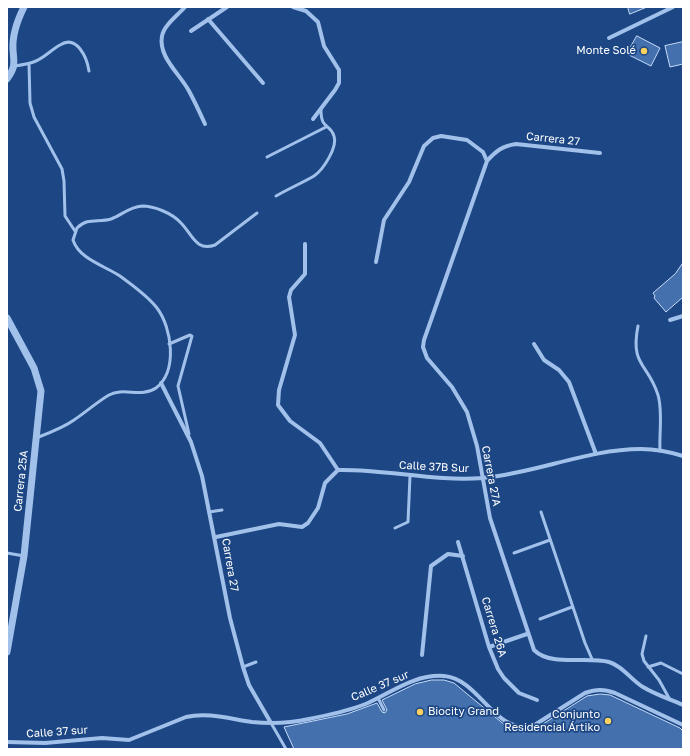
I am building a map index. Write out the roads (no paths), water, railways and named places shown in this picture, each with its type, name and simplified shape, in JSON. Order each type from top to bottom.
[{"type":"street","points":[[7,79],[14,66],[13,49],[15,34],[18,18],[24,7]]},
{"type":"street","points":[[185,7],[167,26],[162,35],[162,43],[164,53],[189,91],[205,124]]},
{"type":"street","points":[[191,31],[227,7]]},
{"type":"street","points":[[293,7],[306,11],[318,22],[324,46],[339,70],[339,83],[314,119]]},
{"type":"street","points":[[609,38],[673,7]]},
{"type":"street","points":[[208,19],[263,83]]},
{"type":"street","points":[[376,262],[384,220],[409,182],[424,146],[433,138],[441,136],[467,140],[483,152],[487,160]]},
{"type":"street","name":"Carrera 27","points":[[487,160],[496,151],[504,146],[516,144],[600,153]]},
{"type":"street","name":"Carrera 27A","points":[[487,160],[435,306],[423,347],[430,363],[452,387],[467,412],[477,446],[490,518],[527,634],[534,650],[542,657],[550,659],[592,659],[610,662],[621,668],[645,688],[683,705]]},
{"type":"street","points":[[216,537],[279,524],[302,527],[308,523],[318,508],[324,483],[338,470],[320,443],[290,421],[278,405],[279,390],[295,335],[290,297],[291,290],[305,274],[304,244]]},
{"type":"street","points":[[670,320],[683,316]]},
{"type":"street","name":"Carrera 25A","points":[[7,318],[34,368],[42,391],[24,556],[7,652]]},
{"type":"street","points":[[534,344],[544,360],[559,370],[569,382],[596,454]]},
{"type":"street","name":"Carrera 27","points":[[161,383],[190,442],[202,476],[208,512],[216,537],[230,618],[243,667],[249,685],[271,723]]},
{"type":"street","name":"Calle 37B Sur","points":[[338,470],[410,476],[482,478],[515,473],[596,454],[625,450],[660,451],[683,456]]},
{"type":"street","name":"Carrera 26A","points":[[458,542],[489,647],[498,669],[504,678],[518,692],[537,700]]},
{"type":"street","points":[[422,655],[431,566],[448,554],[463,556]]},
{"type":"street","points":[[489,647],[527,634]]},
{"type":"street","name":"Calle 37 sur","points":[[7,742],[45,743],[102,738],[129,740],[196,714],[209,714],[271,723],[308,720],[357,707],[422,678],[445,676],[465,686],[508,723],[516,727],[524,728],[532,726],[594,689],[604,690],[683,725]]},
{"type":"lane","points":[[14,66],[29,64],[45,56],[61,44],[68,42],[74,44],[84,52],[90,71]]},
{"type":"lane","points":[[29,64],[30,103],[34,117],[62,169],[64,181],[65,216],[75,231]]},
{"type":"lane","points":[[276,196],[315,176],[321,169],[335,143],[334,136],[321,119],[321,110]]},
{"type":"lane","points":[[267,157],[326,127]]},
{"type":"lane","points":[[36,438],[63,427],[118,391],[143,392],[155,388],[161,383],[170,369],[171,361],[167,327],[157,308],[119,276],[86,256],[74,242],[75,231],[79,225],[88,221],[112,219],[129,209],[146,206],[174,217],[180,222],[198,245],[207,247],[215,245],[257,213]]},
{"type":"lane","points":[[638,326],[635,342],[638,359],[656,391],[660,406],[660,451]]},
{"type":"lane","points":[[169,344],[190,335],[192,336],[178,386],[190,442]]},
{"type":"lane","points":[[395,528],[408,522],[410,476]]},
{"type":"lane","points":[[208,512],[222,510]]},
{"type":"lane","points":[[541,512],[572,607],[592,659]]},
{"type":"lane","points":[[514,553],[550,540]]},
{"type":"lane","points":[[7,552],[24,556]]},
{"type":"lane","points":[[540,619],[572,607]]},
{"type":"lane","points":[[646,636],[642,654],[648,667],[659,680],[668,698]]},
{"type":"lane","points":[[243,667],[256,662]]},
{"type":"lane","points":[[648,667],[661,663],[683,674]]},
{"type":"lane","points":[[378,698],[384,710]]},
{"type":"lane","name":"Carrera 27","points":[[271,723],[286,749]]},
{"type":"place","name":"Monte Solé","points":[[644,51]]},
{"type":"place","name":"Biocity Grand","points":[[420,712]]},
{"type":"place","name":"Conjunto Residencial Ártiko","points":[[608,721]]}]
